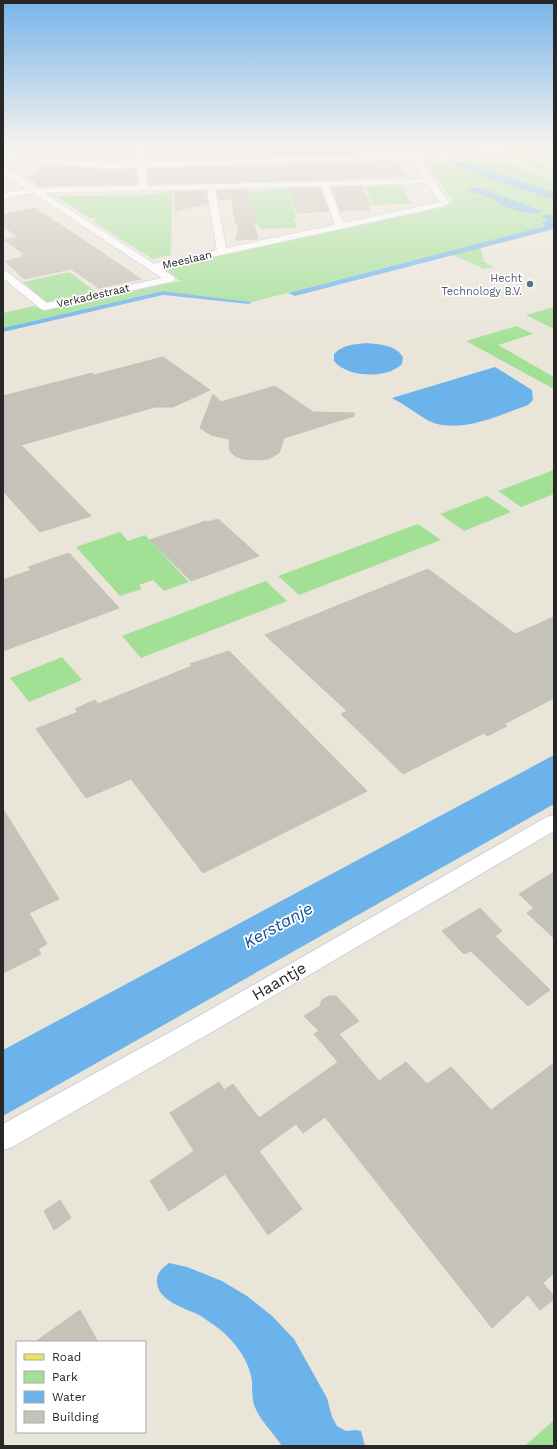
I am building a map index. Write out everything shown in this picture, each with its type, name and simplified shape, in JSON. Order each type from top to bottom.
[{"type":"street","points":[[70,213],[154,267]]},
{"type":"street","points":[[215,213],[222,252]]},
{"type":"street","points":[[335,213],[340,226]]},
{"type":"street","name":"Meeslaan","points":[[154,267],[401,213]]},
{"type":"street","name":"Verkadestraat","points":[[3,273],[45,307],[170,279],[154,267]]},
{"type":"street","points":[[9,289],[20,287]]},
{"type":"street","name":"Haantje","points":[[3,1138],[202,1026],[554,822]]},
{"type":"green space","points":[[81,213],[172,213],[171,255],[152,259],[93,221],[97,220],[94,218],[90,218]]},
{"type":"green space","points":[[256,213],[295,213],[297,218],[294,218],[297,228],[260,229]]},
{"type":"green space","points":[[407,213],[554,213],[554,224],[480,243],[484,262],[494,267],[484,269],[446,252],[252,302],[161,291],[3,328],[3,313],[33,306],[44,308],[166,281],[171,283],[180,281],[163,268]]},
{"type":"green space","points":[[70,272],[98,294],[48,305],[23,282]]},
{"type":"green space","points":[[554,307],[554,329],[526,315]]},
{"type":"green space","points":[[516,326],[533,334],[498,345],[554,377],[554,389],[466,341]]},
{"type":"green space","points":[[554,470],[554,494],[521,507],[498,491]]},
{"type":"green space","points":[[487,496],[511,512],[464,531],[440,514]]},
{"type":"green space","points":[[418,524],[441,540],[299,595],[278,576]]},
{"type":"green space","points":[[120,532],[128,541],[145,535],[189,582],[164,591],[153,580],[139,585],[142,589],[120,596],[76,547]]},
{"type":"green space","points":[[266,581],[287,601],[141,658],[122,636]]},
{"type":"green space","points":[[62,657],[82,680],[29,702],[10,678]]},
{"type":"green space","points":[[554,1420],[554,1446],[526,1445]]},
{"type":"water","points":[[551,214],[554,215],[554,229],[295,296],[288,293],[546,226],[542,223],[547,220],[542,216]]},
{"type":"water","points":[[162,291],[252,302],[249,304],[163,295],[3,332],[3,328]]},
{"type":"water","points":[[366,343],[387,346],[396,350],[403,357],[402,364],[387,372],[368,374],[348,371],[340,367],[334,361],[334,354],[337,351],[349,346]]},
{"type":"water","points":[[495,367],[532,390],[533,400],[528,405],[479,422],[453,426],[441,425],[429,421],[392,398]]},
{"type":"water","name":"Kerstanje","points":[[554,755],[554,804],[3,1116],[3,1050]]},
{"type":"water","points":[[169,1263],[187,1267],[222,1281],[247,1296],[272,1316],[294,1339],[327,1398],[332,1417],[337,1426],[346,1431],[361,1431],[365,1446],[282,1446],[263,1421],[254,1405],[251,1374],[238,1348],[218,1328],[201,1316],[174,1304],[159,1290],[157,1279],[162,1269]]},
{"type":"building","points":[[14,213],[42,213],[141,279],[99,288],[71,269],[24,279],[5,261],[23,257],[21,256],[25,255],[5,240],[18,237],[3,226],[3,215]]},
{"type":"building","points":[[234,213],[255,213],[258,223],[254,224],[258,239],[236,240],[239,224],[236,224]]},
{"type":"building","points":[[163,357],[210,390],[173,407],[155,407],[21,445],[91,516],[40,532],[3,491],[3,396],[92,373],[94,375]]},
{"type":"building","points":[[275,386],[313,412],[354,413],[354,416],[284,438],[279,453],[268,459],[259,460],[243,459],[235,456],[230,451],[229,439],[211,435],[200,428],[213,394],[221,402]]},
{"type":"building","points":[[218,519],[259,556],[191,581],[150,540],[206,521],[208,522]]},
{"type":"building","points":[[69,553],[119,608],[3,651],[3,580],[31,570],[28,567]]},
{"type":"building","points":[[428,569],[515,634],[554,617],[554,698],[504,724],[507,726],[487,736],[484,733],[403,774],[341,714],[347,711],[265,635]]},
{"type":"building","points":[[229,651],[367,791],[203,873],[131,779],[86,798],[36,729],[78,712],[75,709],[95,700],[98,704],[192,666],[190,664]]},
{"type":"building","points":[[3,809],[59,899],[29,913],[47,944],[38,949],[41,954],[3,973]]},
{"type":"building","points":[[554,872],[554,938],[527,913],[534,908],[519,894]]},
{"type":"building","points":[[480,908],[502,931],[495,936],[550,990],[528,1006],[471,951],[464,954],[442,931]]},
{"type":"building","points":[[329,996],[336,996],[359,1021],[339,1034],[379,1081],[406,1062],[427,1084],[451,1067],[491,1110],[554,1063],[554,1273],[543,1283],[554,1296],[554,1299],[540,1310],[528,1295],[492,1328],[325,1117],[303,1133],[296,1124],[259,1151],[302,1209],[268,1235],[225,1174],[169,1211],[150,1181],[194,1151],[170,1113],[219,1082],[224,1090],[233,1084],[259,1118],[338,1062],[314,1034],[319,1031],[304,1016],[320,1006],[322,1000]]},
{"type":"building","points":[[60,1200],[71,1218],[54,1230],[44,1211]]},
{"type":"building","points":[[80,1310],[97,1341],[36,1341]]},
{"type":"place","name":"Hecht Technology B.V.","points":[[530,284]]}]
